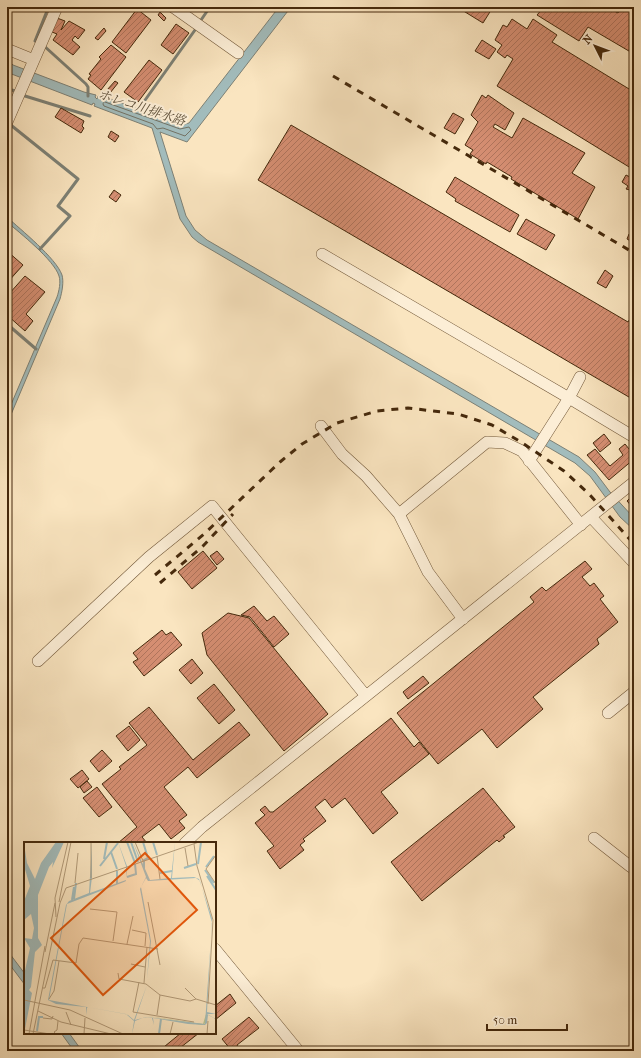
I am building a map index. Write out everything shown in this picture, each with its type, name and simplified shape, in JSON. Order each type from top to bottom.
[{"type":"street","points":[[7,122],[57,7]]},
{"type":"street","points":[[173,7],[238,53]]},
{"type":"street","points":[[7,49],[32,64]]},
{"type":"street","points":[[322,254],[634,437]]},
{"type":"street","points":[[530,460],[569,398],[580,377]]},
{"type":"street","points":[[321,426],[342,454],[366,476],[399,514],[428,572],[462,619]]},
{"type":"street","points":[[399,514],[487,442],[505,443],[522,451],[580,525]]},
{"type":"street","points":[[186,842],[202,827],[634,482]]},
{"type":"street","points":[[38,661],[149,557],[212,506],[366,696]]},
{"type":"street","points":[[591,517],[634,563]]},
{"type":"street","points":[[608,713],[634,692]]},
{"type":"street","points":[[594,838],[631,867],[634,865]]},
{"type":"street","points":[[216,950],[297,1049],[294,1051]]},
{"type":"water","points":[[279,7],[291,7],[187,142],[160,132],[186,216],[195,230],[207,240],[579,457],[595,472],[610,492],[634,518],[634,530],[620,517],[590,476],[575,463],[198,242],[192,237],[180,219],[152,128],[94,106],[95,104],[93,103],[92,105],[9,73],[9,75],[7,75],[7,63],[10,65],[11,63],[84,92],[96,95],[95,97],[97,99],[98,96],[114,100],[181,125],[189,123]]},
{"type":"water","points":[[7,217],[38,244],[53,261],[62,275],[63,281],[60,299],[7,424],[7,414],[57,297],[60,281],[59,276],[51,262],[7,222]]},
{"type":"water","points":[[7,950],[24,973],[24,984],[7,961]]},
{"type":"water","points":[[62,1034],[70,1034],[82,1051],[74,1051]]},
{"type":"building","points":[[457,7],[493,7],[483,23]]},
{"type":"building","points":[[544,7],[607,7],[618,13],[621,7],[634,7],[634,54],[588,27],[579,41],[537,15]]},
{"type":"building","points":[[137,9],[151,20],[126,53],[112,42]]},
{"type":"building","points":[[160,12],[166,18],[164,21],[158,15]]},
{"type":"building","points":[[57,18],[65,21],[61,30],[69,21],[85,30],[78,39],[75,36],[72,40],[80,47],[73,55],[53,40],[57,34],[52,32]]},
{"type":"building","points":[[512,19],[527,29],[533,19],[557,35],[552,42],[634,92],[634,170],[497,86],[513,59],[507,55],[505,58],[497,52],[502,45],[495,40],[503,25],[507,27]]},
{"type":"building","points":[[176,24],[189,33],[173,54],[161,45]]},
{"type":"building","points":[[104,28],[106,31],[98,40],[95,38]]},
{"type":"building","points":[[482,40],[496,49],[489,59],[475,51]]},
{"type":"building","points":[[111,45],[126,57],[101,90],[88,79],[91,75],[89,74],[101,59],[99,57]]},
{"type":"building","points":[[149,60],[162,70],[138,102],[124,92]]},
{"type":"building","points":[[115,81],[118,83],[110,93],[107,90]]},
{"type":"building","points":[[482,95],[486,98],[488,95],[514,113],[505,130],[495,124],[493,127],[512,138],[523,118],[585,153],[572,173],[595,187],[578,219],[511,179],[512,177],[470,154],[473,150],[465,145],[478,122],[471,115]]},
{"type":"building","points":[[61,108],[84,121],[82,126],[84,128],[81,133],[55,117]]},
{"type":"building","points":[[453,113],[464,119],[455,134],[444,128]]},
{"type":"building","points":[[291,125],[628,322],[634,312],[634,400],[258,180]]},
{"type":"building","points":[[111,131],[119,136],[115,142],[108,137]]},
{"type":"building","points":[[626,175],[634,179],[634,191],[626,189],[628,186],[622,182]]},
{"type":"building","points":[[455,177],[519,215],[510,232],[455,201],[456,199],[446,192]]},
{"type":"building","points":[[114,190],[121,195],[116,202],[109,197]]},
{"type":"building","points":[[526,219],[555,235],[546,250],[517,234]]},
{"type":"building","points":[[629,234],[634,237],[634,243],[627,239]]},
{"type":"building","points":[[7,251],[23,265],[7,283]]},
{"type":"building","points":[[605,270],[613,276],[606,288],[597,283]]},
{"type":"building","points":[[25,276],[45,292],[26,314],[33,321],[25,331],[7,315],[7,294],[8,295]]},
{"type":"building","points":[[604,434],[611,443],[600,452],[593,443]]},
{"type":"building","points":[[625,444],[634,455],[634,459],[609,480],[587,455],[595,449],[610,466],[623,455],[619,449]]},
{"type":"building","points":[[632,496],[634,498],[634,509],[627,501]]},
{"type":"building","points":[[203,551],[217,568],[192,589],[178,572]]},
{"type":"building","points":[[217,551],[224,559],[217,565],[210,556]]},
{"type":"building","points":[[585,561],[592,569],[582,577],[590,586],[594,583],[604,596],[600,599],[618,622],[597,639],[599,644],[533,697],[543,709],[497,748],[482,729],[438,764],[397,713],[534,602],[530,597],[542,587],[546,591]]},
{"type":"building","points":[[254,606],[267,621],[274,616],[289,634],[274,647],[250,617],[241,615]]},
{"type":"building","points":[[228,613],[249,618],[328,714],[284,751],[207,655],[202,633]]},
{"type":"building","points":[[162,630],[166,635],[171,632],[182,645],[144,676],[133,662],[138,659],[133,653]]},
{"type":"building","points":[[192,659],[203,673],[191,684],[179,670]]},
{"type":"building","points":[[423,676],[429,683],[408,699],[403,692]]},
{"type":"building","points":[[214,684],[235,710],[219,724],[197,698]]},
{"type":"building","points":[[149,707],[193,760],[239,722],[250,735],[197,778],[188,767],[164,787],[187,815],[179,821],[185,828],[171,839],[159,824],[142,837],[146,842],[119,842],[137,827],[102,784],[121,769],[119,767],[147,745],[129,723]]},
{"type":"building","points":[[391,718],[414,747],[419,742],[429,754],[381,792],[398,813],[373,834],[345,798],[332,808],[325,799],[315,807],[326,821],[303,839],[305,841],[300,845],[304,850],[280,869],[267,851],[274,846],[255,823],[265,815],[260,810],[265,806],[270,812],[273,812]]},
{"type":"building","points":[[129,726],[140,740],[128,751],[116,736]]},
{"type":"building","points":[[102,750],[112,761],[99,772],[90,761]]},
{"type":"building","points":[[82,770],[89,779],[78,788],[70,779]]},
{"type":"building","points":[[87,781],[92,787],[84,793],[80,787]]},
{"type":"building","points":[[97,787],[112,807],[99,817],[83,798]]},
{"type":"building","points":[[483,788],[515,827],[503,836],[505,837],[499,842],[497,840],[422,901],[391,862]]},
{"type":"building","points":[[230,994],[236,1003],[216,1019],[216,1005]]},
{"type":"building","points":[[249,1017],[259,1028],[237,1045],[238,1047],[235,1049],[234,1047],[231,1050],[222,1039]]},
{"type":"building","points":[[180,1034],[198,1034],[176,1051],[159,1051]]},
{"type":"waterway","points":[[37,7],[47,11],[35,41],[38,43]]},
{"type":"waterway","points":[[201,20],[210,7]]},
{"type":"waterway","name":"ホレコ川排水路","points":[[143,103],[195,30]]},
{"type":"waterway","points":[[43,45],[86,84],[88,87],[88,96]]},
{"type":"waterway","points":[[7,89],[16,91]]},
{"type":"waterway","points":[[25,96],[90,116]]},
{"type":"waterway","points":[[12,126],[78,179],[58,206],[70,216],[40,249]]},
{"type":"waterway","points":[[7,324],[36,349]]},
{"type":"railway","points":[[333,76],[634,253]]},
{"type":"railway","points":[[155,575],[204,534],[280,462],[302,444],[337,423],[377,411],[408,408],[458,414],[492,425],[521,442],[564,471],[590,495],[634,544]]},
{"type":"railway","points":[[160,583],[203,546],[233,514]]}]
